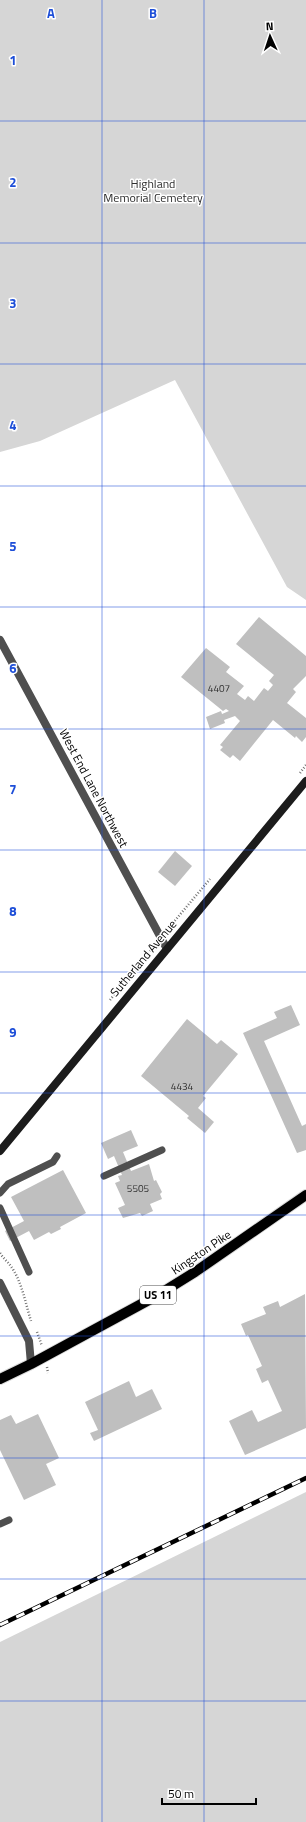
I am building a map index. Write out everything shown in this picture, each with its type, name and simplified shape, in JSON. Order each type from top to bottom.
[{"type":"main road","name":"Kingston Pike","points":[[0,1379],[31,1364],[153,1298],[195,1272],[306,1195]]},
{"type":"street","name":"West End Lane Northwest","points":[[0,640],[167,948]]},
{"type":"street","name":"Sutherland Avenue","points":[[0,1151],[306,781]]},
{"type":"street","points":[[0,1283],[29,1341],[31,1364]]},
{"type":"lane","points":[[104,1176],[162,1150]]},
{"type":"lane","points":[[0,1193],[8,1184],[53,1162],[57,1156]]},
{"type":"lane","points":[[0,1208],[29,1272]]},
{"type":"lane","points":[[0,1524],[9,1520]]},
{"type":"path","points":[[0,1253],[11,1266],[17,1278],[34,1325]]},
{"type":"path","points":[[36,1331],[48,1373]]},
{"type":"green space","name":"Highland Memorial Cemetery","points":[[0,0],[306,0],[306,600],[287,587],[175,380],[40,441],[0,452]]},
{"type":"green space","points":[[306,1492],[306,1822],[0,1822],[0,1642]]},
{"type":"building","points":[[259,617],[306,656],[306,676],[293,689],[296,692],[287,703],[306,718],[306,737],[302,742],[273,720],[240,761],[233,755],[230,758],[220,750],[223,747],[220,745],[240,721],[235,716],[224,720],[225,723],[210,729],[206,717],[221,711],[222,714],[229,711],[226,709],[223,711],[181,677],[206,648],[230,667],[226,672],[244,686],[237,694],[245,700],[248,696],[254,701],[264,688],[268,691],[273,685],[269,681],[274,675],[236,644]]},
{"type":"building","points":[[175,851],[192,866],[175,886],[158,872]]},
{"type":"building","points":[[291,1005],[300,1025],[264,1041],[302,1126],[306,1124],[306,1150],[297,1153],[243,1033],[277,1018],[274,1012]]},
{"type":"building","points":[[187,1019],[217,1044],[221,1040],[238,1054],[203,1096],[206,1098],[198,1108],[214,1122],[205,1133],[187,1118],[189,1116],[141,1076]]},
{"type":"building","points":[[131,1130],[138,1146],[123,1152],[131,1171],[149,1164],[154,1181],[156,1180],[162,1192],[160,1194],[162,1199],[150,1204],[153,1211],[142,1216],[140,1213],[123,1218],[118,1208],[125,1205],[115,1183],[120,1181],[118,1176],[122,1175],[114,1156],[108,1159],[101,1143]]},
{"type":"building","points":[[63,1170],[86,1213],[60,1227],[61,1229],[51,1234],[49,1232],[34,1240],[29,1231],[10,1241],[5,1231],[24,1221],[11,1197]]},
{"type":"building","points":[[305,1294],[306,1428],[245,1455],[229,1421],[252,1410],[258,1422],[282,1411],[268,1380],[262,1383],[256,1369],[262,1366],[248,1335],[246,1336],[241,1324],[266,1314],[263,1307],[278,1301],[280,1307]]},
{"type":"building","points":[[129,1381],[136,1397],[152,1389],[162,1409],[94,1441],[90,1433],[98,1430],[85,1402]]},
{"type":"building","points":[[38,1414],[59,1458],[46,1464],[56,1485],[24,1500],[0,1450],[0,1420],[11,1415],[16,1424]]},
{"type":"railway","points":[[0,1625],[306,1478]]}]
